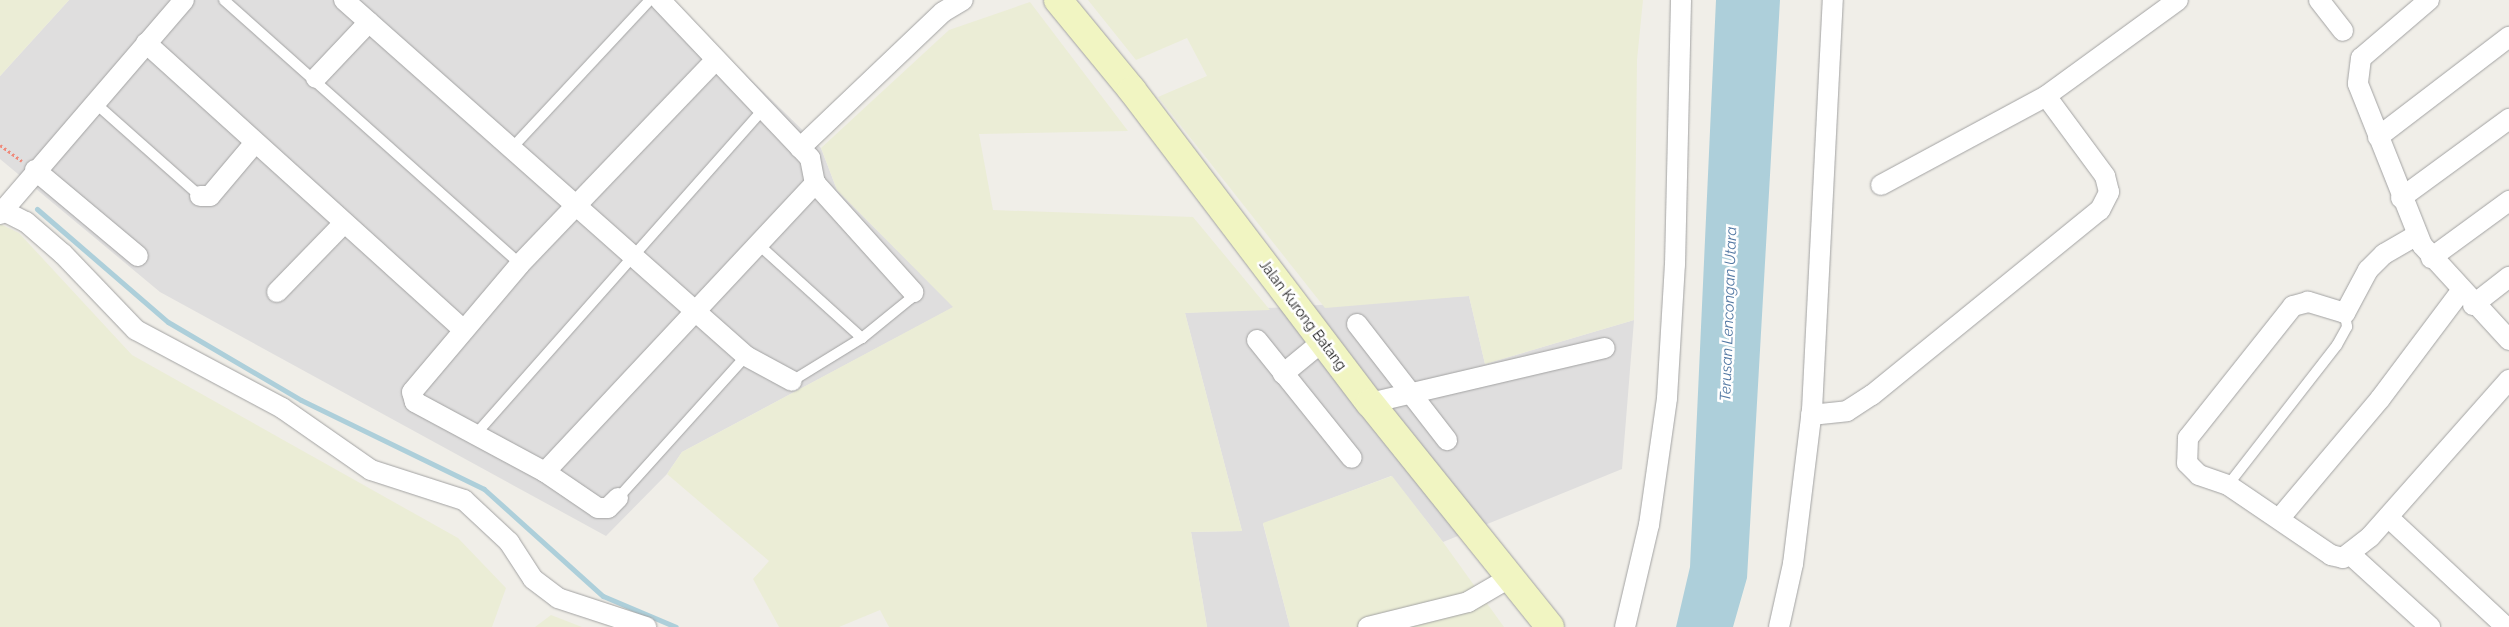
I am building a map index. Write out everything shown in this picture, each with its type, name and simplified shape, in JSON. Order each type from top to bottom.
[{"type":"street","points":[[184,0],[93,101],[1,211],[26,222],[63,254],[136,330],[282,408],[371,470],[464,500],[509,542],[533,579],[558,598],[646,627]]},
{"type":"street","points":[[344,0],[511,149],[636,256],[746,356],[792,381]]},
{"type":"street","points":[[660,0],[762,112],[810,158],[816,182],[913,292]]},
{"type":"street","points":[[800,148],[943,12],[963,0]]},
{"type":"street","name":"Jalan Kurong Batang","points":[[1058,0],[1370,403],[1550,627]]},
{"type":"street","points":[[1625,627],[1649,525],[1667,398],[1675,265],[1681,0]]},
{"type":"street","points":[[1779,627],[1793,564],[1811,415],[1832,0]]},
{"type":"street","points":[[1881,185],[2046,96],[2178,0]]},
{"type":"street","points":[[2318,0],[2343,32]]},
{"type":"street","points":[[2429,0],[2357,65],[2358,84],[2416,235],[2431,258],[2509,340]]},
{"type":"street","points":[[316,78],[369,22]]},
{"type":"street","points":[[2378,137],[2509,37]]},
{"type":"street","points":[[146,44],[254,144],[462,329]]},
{"type":"street","points":[[618,498],[608,508],[598,508],[545,472],[415,402],[412,392],[462,329],[520,264],[715,61]]},
{"type":"street","points":[[1811,415],[1847,411],[1872,395],[2100,210],[2109,192],[2104,176],[2046,96]]},
{"type":"street","points":[[2401,198],[2509,118]]},
{"type":"street","points":[[200,196],[210,196],[254,144]]},
{"type":"street","points":[[35,170],[138,256]]},
{"type":"street","points":[[545,472],[816,182]]},
{"type":"street","points":[[2431,258],[2509,201]]},
{"type":"street","points":[[277,292],[344,223]]},
{"type":"street","points":[[2416,235],[2384,254],[2368,270],[2345,313],[2308,302],[2293,306],[2188,438],[2187,463],[2199,475],[2228,485],[2331,555],[2351,555],[2430,627]]},
{"type":"street","points":[[2279,520],[2467,298],[2509,277]]},
{"type":"street","points":[[1357,324],[1447,440]]},
{"type":"street","points":[[1257,340],[1352,458]]},
{"type":"street","points":[[1283,374],[1323,342]]},
{"type":"street","points":[[1370,403],[1605,348]]},
{"type":"street","points":[[2351,555],[2388,518],[2509,380]]},
{"type":"street","points":[[2388,518],[2506,627]]},
{"type":"street","points":[[1368,627],[1468,602],[1510,578]]},
{"type":"lane","points":[[224,0],[316,78],[520,264]]},
{"type":"lane","points":[[511,149],[650,0]]},
{"type":"lane","points":[[93,101],[200,196]]},
{"type":"lane","points":[[475,435],[762,112]]},
{"type":"lane","points":[[759,245],[862,338]]},
{"type":"lane","points":[[792,381],[862,338],[910,299],[913,292]]},
{"type":"lane","points":[[2228,485],[2337,345],[2347,327],[2345,313]]},
{"type":"lane","points":[[618,498],[746,356]]},
{"type":"path","points":[[0,145],[35,170]]},
{"type":"shaded area","points":[[69,0],[669,0],[821,148],[837,190],[954,307],[682,452],[667,474],[606,536],[160,292],[0,159],[0,76]]},
{"type":"shaded area","points":[[1469,296],[1485,364],[1634,320],[1622,469],[1443,542],[1391,476],[1263,524],[1290,627],[1207,627],[1191,532],[1242,531],[1185,313]]},
{"type":"green space","points":[[0,0],[69,0],[0,76]]},
{"type":"green space","points":[[1088,0],[1643,0],[1637,60],[1634,320],[1485,364],[1469,296],[1325,308],[1158,97],[1207,76],[1187,38],[1136,60]]},
{"type":"green space","points":[[1030,2],[1128,131],[979,134],[993,210],[1193,217],[1270,310],[1185,313],[1242,531],[1191,532],[1207,627],[889,627],[880,610],[839,627],[779,627],[753,579],[769,561],[667,474],[682,452],[953,307],[837,190],[821,148],[949,30]]},
{"type":"green space","points":[[0,224],[19,233],[132,355],[458,538],[506,588],[492,627],[0,627]]},
{"type":"green space","points":[[1392,476],[1443,542],[1504,627],[1290,627],[1263,523]]},
{"type":"green space","points":[[551,615],[582,627],[535,627]]},
{"type":"water","name":"Terusan Lencongan Utara","points":[[1716,0],[1780,0],[1747,578],[1733,627],[1676,627],[1690,567]]},
{"type":"waterway","points":[[37,209],[168,322],[301,400],[484,489],[603,596],[676,627]]}]
